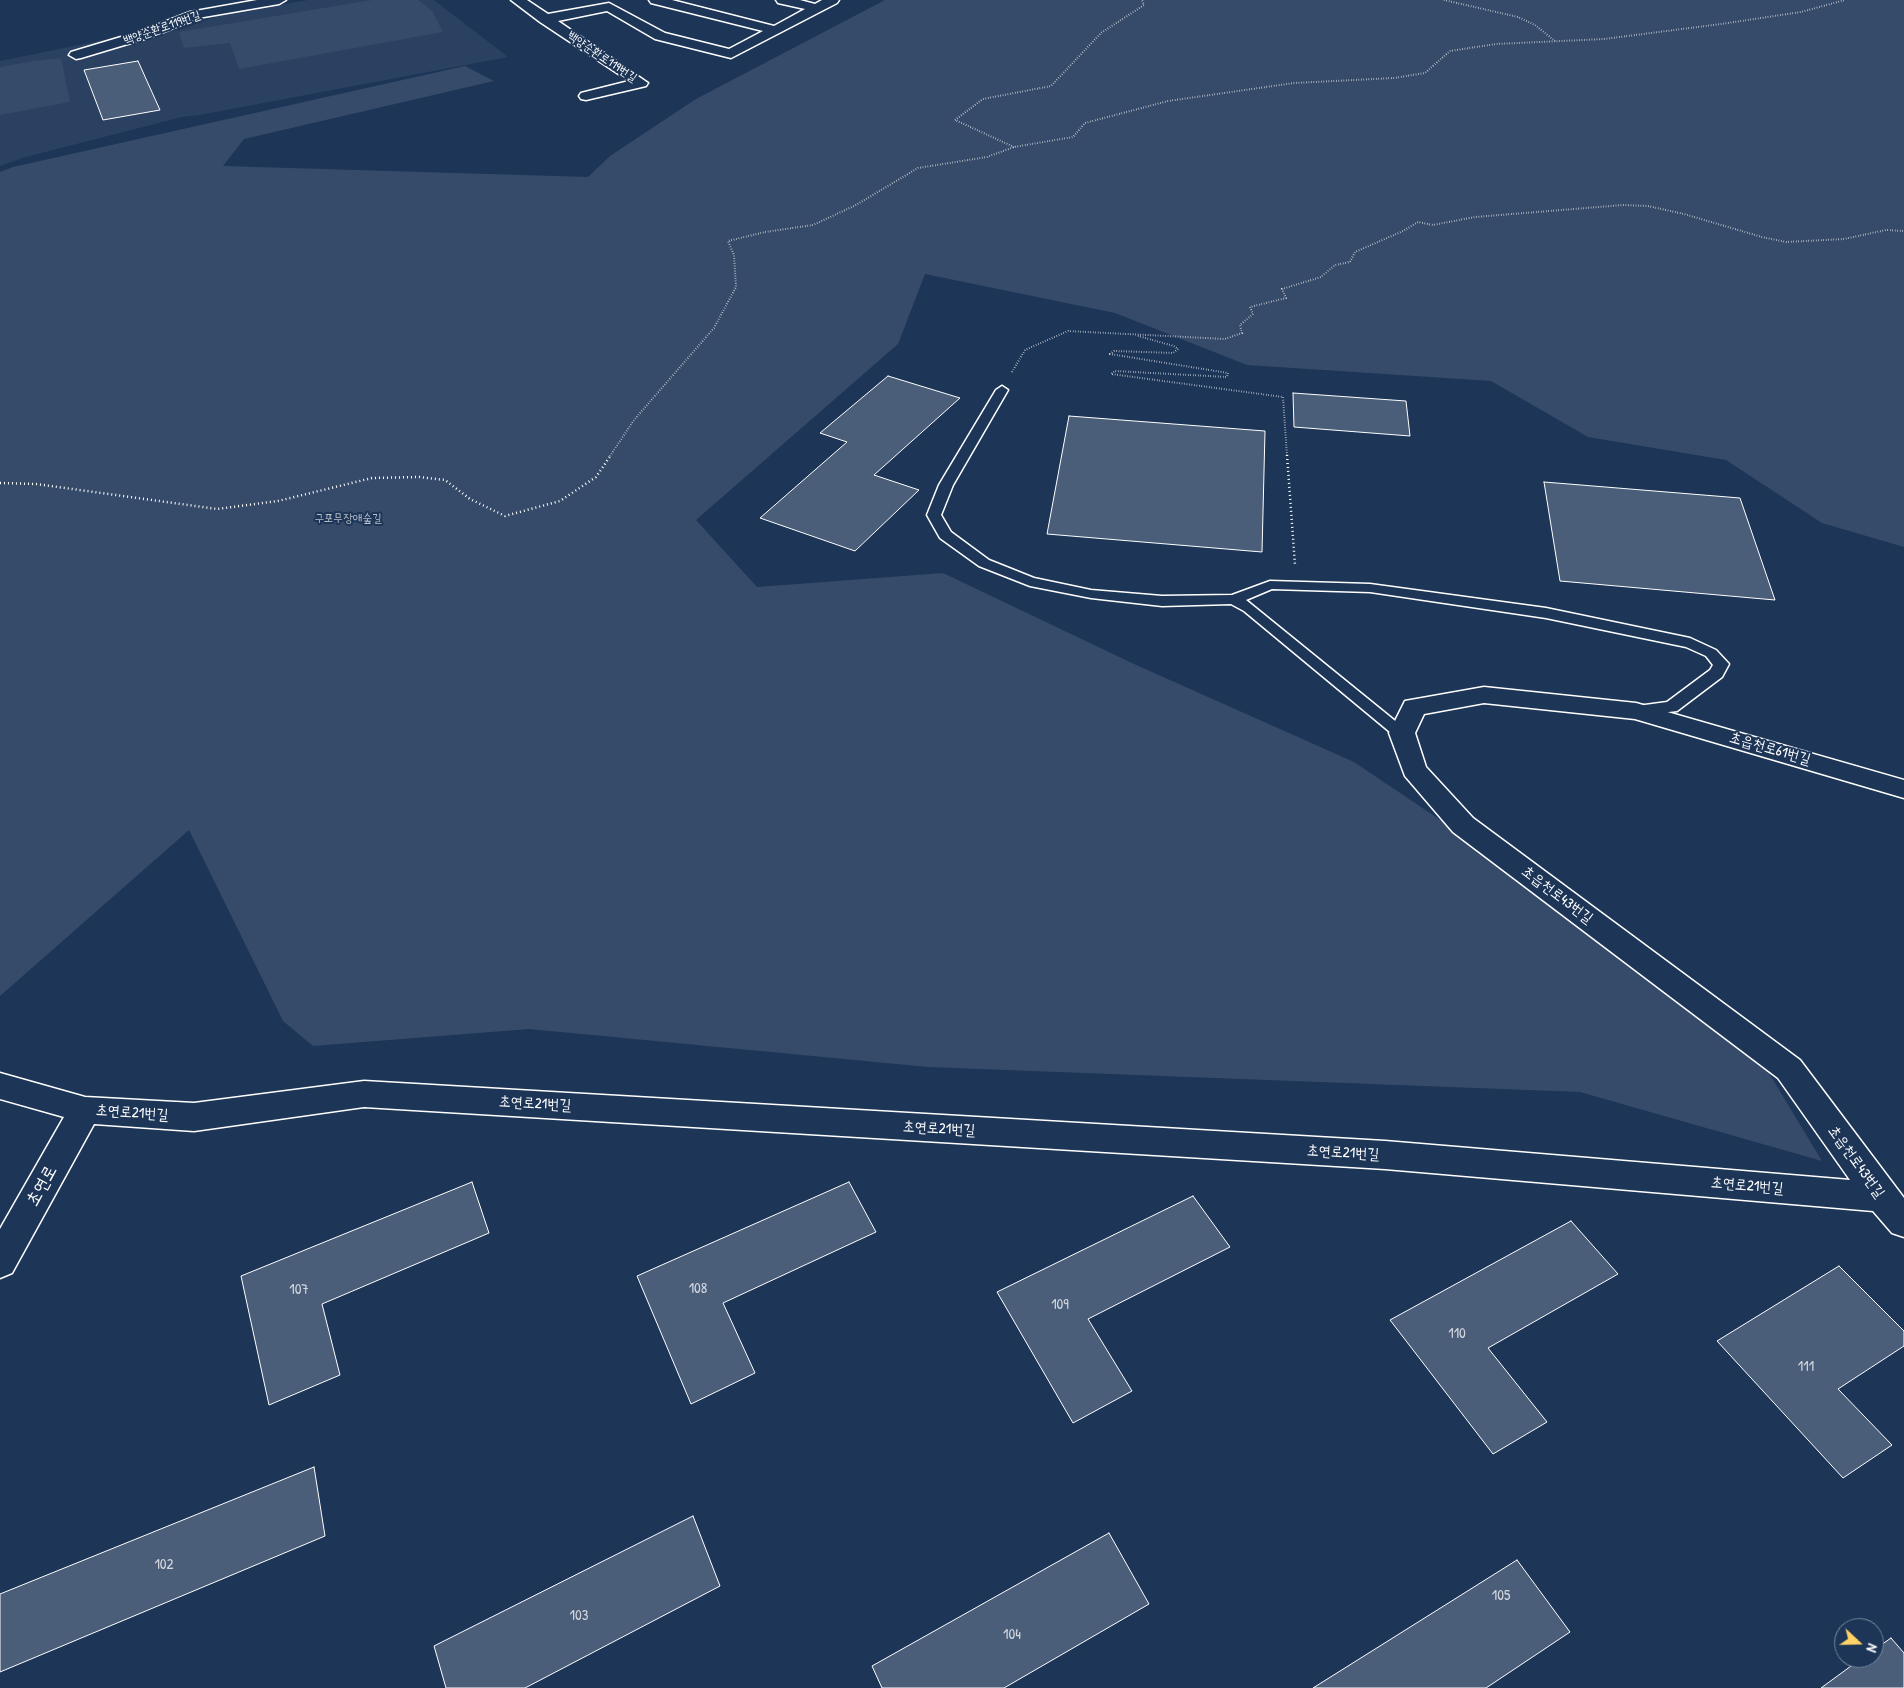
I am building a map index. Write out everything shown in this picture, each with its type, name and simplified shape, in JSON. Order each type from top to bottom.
[{"type":"street","name":"백양순환로119번길","points":[[76,55],[146,34],[195,14],[279,0]]},
{"type":"street","name":"백양순환로119번길","points":[[518,0],[641,83],[586,96]]},
{"type":"street","points":[[545,19],[610,7],[624,0]]},
{"type":"street","points":[[656,0],[774,30]]},
{"type":"street","points":[[783,0],[817,8]]},
{"type":"street","points":[[610,7],[660,36],[731,54],[832,0]]},
{"type":"street","points":[[1402,733],[1414,706],[1484,695],[1636,711]]},
{"type":"street","name":"초읍천로61번길","points":[[1636,711],[1904,789]]},
{"type":"street","name":"초읍천로43번길","points":[[1402,733],[1414,770],[1463,824],[1789,1069],[1882,1197],[1904,1222]]},
{"type":"street","name":"초연로21번길","points":[[0,1086],[85,1110],[194,1117],[364,1094],[1385,1155],[1882,1197]]},
{"type":"street","name":"초연로","points":[[0,1262],[85,1110]]},
{"type":"lane","points":[[1002,390],[946,485],[934,516],[945,535],[984,563],[1030,582],[1091,594],[1162,601],[1234,599],[1270,585],[1370,588],[1546,613],[1690,644],[1711,653],[1720,664],[1716,673],[1671,707],[1636,711]]},
{"type":"lane","points":[[1234,599],[1249,608],[1402,733]]},
{"type":"path","points":[[1014,147],[955,120],[983,99],[1052,86],[1101,33],[1144,5],[1142,0]]},
{"type":"path","points":[[1444,0],[1518,17],[1535,25],[1556,42]]},
{"type":"path","points":[[0,484],[46,485],[217,509],[278,501],[372,478],[419,477],[445,480],[470,499],[504,516],[560,501],[596,477],[634,420],[714,328],[736,287],[734,255],[728,241],[765,232],[813,225],[856,205],[918,168],[987,157],[1014,147],[1073,137],[1085,123],[1168,101],[1222,92],[1294,84],[1410,76],[1425,73],[1450,51],[1496,44],[1604,38],[1721,24],[1801,12],[1845,0]]},
{"type":"path","points":[[1002,390],[1025,350],[1068,331],[1225,339],[1242,333],[1240,325],[1253,314],[1250,308],[1286,298],[1282,289],[1321,277],[1335,265],[1350,262],[1355,252],[1403,231],[1418,222],[1433,225],[1475,217],[1631,205],[1648,206],[1684,214],[1762,237],[1786,242],[1844,239],[1886,230],[1904,230]]},
{"type":"path","points":[[1134,334],[1152,341],[1174,346],[1178,349],[1173,353],[1114,350],[1110,354],[1228,373],[1227,377],[1115,371],[1111,374],[1283,397],[1298,586]]},
{"type":"shaded area","points":[[308,0],[434,0],[508,57],[182,117],[26,157],[0,166],[0,61],[113,38],[179,30],[217,16]]},
{"type":"green space","points":[[372,0],[418,0],[432,11],[443,32],[239,69],[230,43],[184,48],[179,32]]},
{"type":"green space","name":"구포무장애숲길","points":[[885,0],[1904,0],[1904,547],[1822,523],[1726,460],[1588,437],[1491,381],[1247,365],[1115,313],[925,274],[898,344],[696,520],[757,587],[943,573],[1134,664],[1354,762],[1488,852],[1761,1060],[1822,1161],[1580,1092],[928,1067],[529,1029],[313,1046],[283,1021],[189,830],[0,996],[0,172],[13,167],[465,66],[494,81],[244,139],[223,166],[588,177],[610,156],[696,99]]},
{"type":"green space","points":[[61,58],[70,102],[0,115],[0,67]]},
{"type":"building","points":[[138,61],[160,110],[103,120],[84,70]]},
{"type":"building","points":[[888,376],[960,398],[874,475],[919,490],[855,551],[760,518],[847,442],[820,433]]},
{"type":"building","points":[[1293,393],[1406,401],[1410,436],[1294,427]]},
{"type":"building","points":[[1069,416],[1265,431],[1262,552],[1047,534]]},
{"type":"building","points":[[1544,482],[1740,498],[1775,600],[1560,581]]},
{"type":"building","points":[[472,1182],[489,1233],[322,1304],[340,1375],[269,1405],[241,1276]]},
{"type":"building","points":[[849,1182],[876,1232],[723,1303],[755,1373],[691,1404],[637,1276]]},
{"type":"building","points":[[1193,1196],[1230,1247],[1088,1319],[1132,1391],[1073,1423],[997,1292]]},
{"type":"building","points":[[1571,1221],[1618,1274],[1488,1348],[1547,1422],[1493,1454],[1390,1320]]},
{"type":"building","points":[[1839,1266],[1904,1331],[1904,1346],[1838,1389],[1892,1445],[1843,1478],[1717,1341]]},
{"type":"building","points":[[314,1467],[325,1536],[0,1672],[0,1594]]},
{"type":"building","points":[[693,1516],[720,1586],[525,1688],[446,1688],[434,1646]]},
{"type":"building","points":[[1109,1533],[1149,1604],[1004,1688],[882,1688],[872,1666]]},
{"type":"building","points":[[1517,1560],[1570,1632],[1486,1688],[1313,1688]]},
{"type":"building","points":[[1891,1638],[1904,1653],[1904,1688],[1821,1688],[1848,1668],[1884,1668],[1884,1643]]}]
